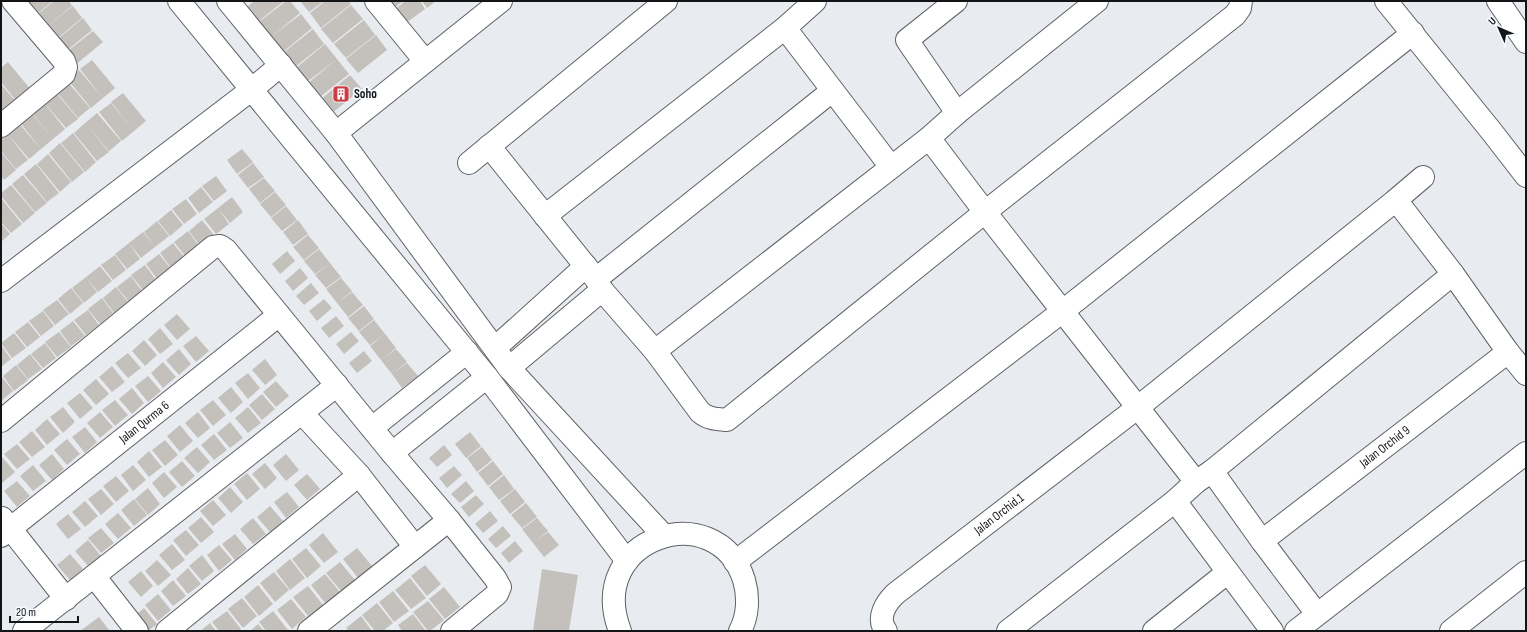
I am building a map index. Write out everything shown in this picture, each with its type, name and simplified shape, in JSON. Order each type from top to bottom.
[{"type":"street","points":[[1,10],[12,1],[64,61],[66,66],[64,74],[1,126]]},
{"type":"street","points":[[179,1],[467,352],[627,561]]},
{"type":"street","points":[[228,1],[336,133],[509,368],[664,536]]},
{"type":"street","points":[[376,1],[425,61]]},
{"type":"street","points":[[469,163],[666,1]]},
{"type":"street","points":[[545,216],[785,28],[815,1]]},
{"type":"street","points":[[956,1],[907,40],[957,113]]},
{"type":"street","points":[[655,351],[930,138],[957,113],[1097,1]]},
{"type":"street","points":[[489,146],[594,278],[655,351],[700,412],[711,419],[727,420],[985,212],[1235,15],[1240,8],[1241,1]]},
{"type":"street","points":[[1386,1],[1526,176]]},
{"type":"street","points":[[1498,1],[1526,42]]},
{"type":"street","points":[[336,133],[497,2]]},
{"type":"street","points":[[785,28],[891,167]]},
{"type":"street","points":[[735,562],[1063,311],[1413,34]]},
{"type":"street","points":[[1,281],[251,90],[280,65]]},
{"type":"street","points":[[495,348],[594,278],[832,91]]},
{"type":"street","points":[[930,138],[985,212],[1137,408],[1204,476],[1262,541],[1317,614]]},
{"type":"street","points":[[1137,408],[1424,177]]},
{"type":"street","points":[[1396,200],[1453,274],[1508,352],[1526,374]]},
{"type":"street","points":[[1,421],[213,247],[220,246],[226,250],[449,520],[495,578],[500,587],[497,594],[452,631]]},
{"type":"street","points":[[1008,631],[1175,501],[1453,274]]},
{"type":"street","points":[[509,368],[594,278]]},
{"type":"street","name":"Jalan Qurma 6","points":[[4,527],[279,315]]},
{"type":"street","points":[[372,428],[467,352]]},
{"type":"street","name":"Jalan Orchid 9","points":[[1262,541],[1508,352]]},
{"type":"street","points":[[392,452],[487,377]]},
{"type":"street","points":[[36,627],[66,598],[337,386]]},
{"type":"street","name":"Jalan Orchid.1","points":[[886,631],[881,618],[887,602],[895,594],[1137,408]]},
{"type":"street","points":[[302,413],[359,475],[415,547]]},
{"type":"street","points":[[1297,631],[1526,453]]},
{"type":"street","points":[[167,631],[359,475]]},
{"type":"street","points":[[1175,501],[1272,631]]},
{"type":"street","points":[[308,631],[449,520]]},
{"type":"street","points":[[4,527],[66,598]]},
{"type":"street","points":[[620,631],[615,618],[613,603],[619,574],[627,561],[637,550],[650,541],[664,536],[680,534],[696,535],[711,541],[724,550],[735,562],[744,581],[748,602],[746,615],[740,631]]},
{"type":"street","points":[[1154,631],[1228,572]]},
{"type":"street","points":[[1451,631],[1526,572]]},
{"type":"street","points":[[94,576],[137,631]]},
{"type":"building","points":[[29,1],[53,1],[33,17],[24,5]]},
{"type":"building","points":[[54,1],[69,1],[72,6],[44,29],[34,17]]},
{"type":"building","points":[[254,1],[284,1],[259,21],[247,7]]},
{"type":"building","points":[[286,1],[290,1],[300,13],[271,37],[259,22]]},
{"type":"building","points":[[300,1],[324,1],[309,12]]},
{"type":"building","points":[[325,1],[348,1],[351,4],[321,28],[310,13]]},
{"type":"building","points":[[381,1],[403,1],[389,12]]},
{"type":"building","points":[[405,1],[420,1],[425,9],[402,26],[391,13]]},
{"type":"building","points":[[422,1],[436,1],[427,8]]},
{"type":"building","points":[[351,5],[363,19],[333,43],[321,29]]},
{"type":"building","points":[[73,6],[82,18],[54,41],[44,29]]},
{"type":"building","points":[[301,14],[312,28],[283,52],[271,37]]},
{"type":"building","points":[[83,18],[92,30],[64,53],[54,42]]},
{"type":"building","points":[[364,20],[375,35],[346,58],[334,44]]},
{"type":"building","points":[[313,29],[324,44],[295,67],[283,53]]},
{"type":"building","points":[[93,31],[103,42],[74,66],[64,54]]},
{"type":"building","points":[[376,35],[387,50],[358,73],[346,59]]},
{"type":"building","name":"Soho","points":[[325,44],[337,59],[307,82],[296,68]]},
{"type":"building","name":"Soho","points":[[337,59],[349,74],[320,97],[308,83]]},
{"type":"building","points":[[92,60],[115,88],[103,98],[80,69]]},
{"type":"building","points":[[8,62],[32,91],[18,103],[1,82],[1,68]]},
{"type":"building","points":[[79,70],[103,98],[91,108],[68,80]]},
{"type":"building","name":"Soho","points":[[350,75],[362,89],[332,113],[321,99]]},
{"type":"building","points":[[66,80],[90,108],[78,118],[55,90]]},
{"type":"building","points":[[1,84],[17,103],[1,113]]},
{"type":"building","points":[[54,90],[78,119],[66,128],[42,100]]},
{"type":"building","points":[[123,93],[146,121],[134,131],[111,102]]},
{"type":"building","points":[[42,100],[65,129],[53,139],[30,110]]},
{"type":"building","points":[[111,103],[134,131],[122,141],[99,112]]},
{"type":"building","points":[[30,111],[53,139],[41,149],[18,120]]},
{"type":"building","points":[[97,113],[121,141],[109,151],[85,123]]},
{"type":"building","points":[[17,121],[41,149],[29,159],[5,131]]},
{"type":"building","points":[[85,123],[109,152],[97,161],[74,133]]},
{"type":"building","points":[[5,131],[28,160],[16,169],[1,151],[1,134]]},
{"type":"building","points":[[73,133],[96,162],[85,172],[61,143]]},
{"type":"building","points":[[60,143],[84,172],[72,182],[49,153]]},
{"type":"building","points":[[242,149],[253,162],[237,174],[227,160]]},
{"type":"building","points":[[1,152],[16,170],[4,180],[1,176]]},
{"type":"building","points":[[48,154],[71,182],[60,192],[37,164]]},
{"type":"building","points":[[253,163],[264,177],[248,188],[238,175]]},
{"type":"building","points":[[36,164],[59,193],[47,202],[24,174]]},
{"type":"building","points":[[23,175],[47,203],[35,212],[12,184]]},
{"type":"building","points":[[216,176],[227,191],[214,201],[202,186]]},
{"type":"building","points":[[264,178],[275,191],[260,203],[249,189]]},
{"type":"building","points":[[11,185],[35,213],[23,223],[1,196],[1,193]]},
{"type":"building","points":[[201,187],[213,202],[199,213],[188,198]]},
{"type":"building","points":[[275,192],[286,205],[271,217],[260,204]]},
{"type":"building","points":[[232,197],[243,212],[230,223],[218,208]]},
{"type":"building","points":[[1,198],[22,224],[11,233],[1,222]]},
{"type":"building","points":[[186,199],[197,214],[184,224],[172,209]]},
{"type":"building","points":[[286,206],[297,220],[282,231],[271,218]]},
{"type":"building","points":[[218,208],[229,224],[216,234],[204,219]]},
{"type":"building","points":[[171,210],[183,225],[170,236],[158,221]]},
{"type":"building","points":[[202,220],[214,235],[200,246],[189,231]]},
{"type":"building","points":[[298,220],[308,234],[293,245],[283,232]]},
{"type":"building","points":[[157,221],[169,236],[155,247],[144,232]]},
{"type":"building","points":[[1,223],[10,234],[1,242]]},
{"type":"building","points":[[188,231],[199,246],[186,257],[174,242]]},
{"type":"building","points":[[143,232],[155,247],[141,258],[129,243]]},
{"type":"building","points":[[308,235],[319,248],[304,260],[293,247]]},
{"type":"building","points":[[129,243],[140,259],[127,269],[115,254]]},
{"type":"building","points":[[173,243],[185,258],[171,268],[160,253]]},
{"type":"building","points":[[319,249],[330,263],[315,274],[304,261]]},
{"type":"building","points":[[287,251],[295,261],[280,274],[272,264]]},
{"type":"building","points":[[159,254],[171,269],[157,279],[146,264]]},
{"type":"building","points":[[115,255],[126,270],[113,280],[101,265]]},
{"type":"building","points":[[330,263],[341,277],[326,288],[315,275]]},
{"type":"building","points":[[145,265],[156,280],[143,290],[131,275]]},
{"type":"building","points":[[100,266],[112,281],[98,292],[86,277]]},
{"type":"building","points":[[300,268],[308,278],[293,291],[285,281]]},
{"type":"building","points":[[131,276],[142,291],[129,302],[117,287]]},
{"type":"building","points":[[86,277],[97,292],[84,303],[72,288]]},
{"type":"building","points":[[341,278],[352,291],[337,303],[326,289]]},
{"type":"building","points":[[311,283],[319,293],[304,305],[296,296]]},
{"type":"building","points":[[116,287],[128,302],[114,313],[103,298]]},
{"type":"building","points":[[71,288],[83,303],[70,314],[58,299]]},
{"type":"building","points":[[352,292],[363,305],[348,317],[337,303]]},
{"type":"building","points":[[102,298],[113,313],[100,324],[88,309]]},
{"type":"building","points":[[324,299],[332,308],[317,321],[309,311]]},
{"type":"building","points":[[57,300],[69,314],[55,325],[43,310]]},
{"type":"building","points":[[364,306],[374,319],[359,331],[348,318]]},
{"type":"building","points":[[88,310],[99,325],[86,335],[74,320]]},
{"type":"building","points":[[43,311],[54,326],[41,336],[29,321]]},
{"type":"building","points":[[177,314],[190,329],[177,340],[164,325]]},
{"type":"building","points":[[336,316],[344,326],[329,338],[321,328]]},
{"type":"building","points":[[374,320],[385,334],[370,345],[359,332]]},
{"type":"building","points":[[73,321],[85,336],[71,346],[60,331]]},
{"type":"building","points":[[28,322],[40,337],[27,347],[15,332]]},
{"type":"building","points":[[160,328],[173,344],[160,354],[148,339]]},
{"type":"building","points":[[59,332],[71,347],[57,357],[45,342]]},
{"type":"building","points":[[351,332],[359,341],[344,354],[336,344]]},
{"type":"building","points":[[14,333],[26,348],[12,358],[1,343]]},
{"type":"building","points":[[385,334],[396,348],[381,360],[370,346]]},
{"type":"building","points":[[196,336],[209,351],[196,362],[183,346]]},
{"type":"building","points":[[144,340],[157,355],[145,366],[132,351]]},
{"type":"building","points":[[45,343],[56,358],[43,368],[31,354]]},
{"type":"building","points":[[1,345],[11,359],[1,367]]},
{"type":"building","points":[[179,349],[191,364],[179,375],[166,360]]},
{"type":"building","points":[[396,349],[407,362],[392,374],[381,360]]},
{"type":"building","points":[[364,351],[372,361],[357,373],[349,363]]},
{"type":"building","points":[[128,353],[141,368],[128,378],[115,363]]},
{"type":"building","points":[[30,354],[42,369],[28,379],[17,365]]},
{"type":"building","points":[[265,359],[277,375],[265,385],[252,370]]},
{"type":"building","points":[[163,362],[176,377],[163,388],[151,373]]},
{"type":"building","points":[[407,363],[418,376],[402,388],[392,374]]},
{"type":"building","points":[[16,365],[28,380],[14,391],[3,376]]},
{"type":"building","points":[[112,366],[125,382],[112,392],[99,377]]},
{"type":"building","points":[[248,373],[260,388],[248,399],[235,383]]},
{"type":"building","points":[[1,376],[13,391],[1,401]]},
{"type":"building","points":[[148,376],[161,391],[148,402],[135,386]]},
{"type":"building","points":[[96,379],[109,394],[96,405],[83,390]]},
{"type":"building","points":[[276,381],[289,396],[276,407],[263,392]]},
{"type":"building","points":[[231,387],[243,402],[231,413],[218,398]]},
{"type":"building","points":[[132,388],[144,403],[132,414],[119,399]]},
{"type":"building","points":[[80,393],[93,408],[80,419],[67,403]]},
{"type":"building","points":[[262,394],[275,409],[262,420],[249,405]]},
{"type":"building","points":[[115,400],[128,415],[115,426],[102,410]]},
{"type":"building","points":[[213,400],[226,415],[213,426],[200,410]]},
{"type":"building","points":[[63,407],[75,422],[63,433],[50,417]]},
{"type":"building","points":[[248,407],[261,423],[248,433],[235,418]]},
{"type":"building","points":[[100,412],[113,427],[100,438],[87,423]]},
{"type":"building","points":[[198,412],[210,428],[198,438],[185,423]]},
{"type":"building","points":[[47,419],[60,434],[47,445],[35,430]]},
{"type":"building","points":[[230,422],[243,438],[230,448],[217,433]]},
{"type":"building","points":[[180,425],[193,441],[180,452],[167,436]]},
{"type":"building","points":[[85,427],[97,442],[85,453],[72,437]]},
{"type":"building","points":[[32,431],[45,447],[32,457],[19,442]]},
{"type":"building","points":[[470,432],[481,446],[466,458],[455,444]]},
{"type":"building","points":[[214,434],[227,450],[214,460],[201,445]]},
{"type":"building","points":[[67,439],[80,454],[67,465],[54,450]]},
{"type":"building","points":[[165,440],[178,455],[165,466],[152,450]]},
{"type":"building","points":[[17,444],[30,459],[17,469],[4,454]]},
{"type":"building","points":[[444,445],[452,455],[437,467],[429,458]]},
{"type":"building","points":[[197,447],[210,462],[198,473],[184,458]]},
{"type":"building","points":[[482,447],[492,460],[477,472],[467,458]]},
{"type":"building","points":[[149,451],[162,467],[149,477],[137,462]]},
{"type":"building","points":[[52,454],[64,469],[52,480],[39,465]]},
{"type":"building","points":[[286,454],[299,470],[286,481],[273,465]]},
{"type":"building","points":[[1,456],[15,472],[2,483],[1,482]]},
{"type":"building","points":[[182,461],[195,476],[182,487],[169,472]]},
{"type":"building","points":[[493,461],[503,474],[488,486],[478,473]]},
{"type":"building","points":[[265,463],[277,478],[265,489],[252,474]]},
{"type":"building","points":[[33,465],[46,481],[33,491],[20,476]]},
{"type":"building","points":[[133,465],[146,480],[133,491],[121,475]]},
{"type":"building","points":[[454,466],[462,475],[447,488],[439,478]]},
{"type":"building","points":[[164,472],[177,487],[164,498],[152,483]]},
{"type":"building","points":[[247,473],[260,489],[247,500],[234,484]]},
{"type":"building","points":[[307,474],[320,489],[307,500],[294,485]]},
{"type":"building","points":[[504,475],[514,489],[499,500],[489,487]]},
{"type":"building","points":[[116,476],[129,491],[116,502],[103,486]]},
{"type":"building","points":[[17,481],[30,496],[17,507],[4,491]]},
{"type":"building","points":[[466,481],[474,491],[460,503],[451,494]]},
{"type":"building","points":[[230,487],[243,502],[231,513],[218,498]]},
{"type":"building","points":[[148,488],[160,504],[148,515],[135,499]]},
{"type":"building","points":[[101,489],[114,504],[101,515],[88,499]]},
{"type":"building","points":[[515,489],[525,502],[510,514],[500,501]]},
{"type":"building","points":[[287,492],[299,507],[286,518],[274,502]]},
{"type":"building","points":[[476,495],[484,504],[469,517],[461,507]]},
{"type":"building","points":[[134,499],[147,515],[134,526],[121,510]]},
{"type":"building","points":[[213,500],[226,515],[213,526],[200,511]]},
{"type":"building","points":[[85,501],[98,516],[85,527],[72,512]]},
{"type":"building","points":[[526,503],[537,517],[522,528],[511,515]]},
{"type":"building","points":[[270,506],[283,521],[270,532],[257,517]]},
{"type":"building","points":[[490,511],[498,521],[483,533],[475,524]]},
{"type":"building","points":[[118,513],[131,528],[118,539],[105,524]]},
{"type":"building","points":[[68,514],[81,529],[68,539],[56,524]]},
{"type":"building","points":[[201,517],[214,532],[201,543],[188,528]]},
{"type":"building","points":[[253,518],[266,534],[253,544],[240,529]]},
{"type":"building","points":[[537,518],[548,531],[533,543],[522,529]]},
{"type":"building","points":[[503,526],[511,536],[496,548],[488,539]]},
{"type":"building","points":[[101,528],[114,543],[101,553],[88,538]]},
{"type":"building","points":[[186,530],[199,545],[186,556],[173,540]]},
{"type":"building","points":[[548,532],[559,545],[544,557],[533,543]]},
{"type":"building","points":[[323,533],[338,552],[324,563],[309,545]]},
{"type":"building","points":[[235,534],[247,549],[235,560],[222,544]]},
{"type":"building","points":[[88,540],[101,556],[88,566],[75,551]]},
{"type":"building","points":[[515,541],[523,551],[509,563],[501,553]]},
{"type":"building","points":[[172,544],[185,560],[172,570],[159,555]]},
{"type":"building","points":[[219,545],[232,560],[219,571],[207,555]]},
{"type":"building","points":[[306,548],[321,566],[307,578],[292,559]]},
{"type":"building","points":[[357,548],[372,566],[358,578],[343,559]]},
{"type":"building","points":[[70,554],[83,569],[70,580],[57,565]]},
{"type":"building","points":[[202,555],[214,571],[202,581],[189,566]]},
{"type":"building","points":[[290,559],[305,578],[290,590],[276,571]]},
{"type":"building","points":[[157,560],[171,575],[158,586],[145,571]]},
{"type":"building","points":[[340,562],[355,580],[341,591],[326,573]]},
{"type":"building","points":[[425,565],[441,584],[427,596],[411,576]]},
{"type":"building","points":[[188,568],[201,584],[188,594],[176,579]]},
{"type":"building","points":[[542,569],[578,575],[569,631],[533,631]]},
{"type":"building","points":[[141,571],[153,586],[141,597],[128,582]]},
{"type":"building","points":[[274,572],[289,590],[275,602],[260,583]]},
{"type":"building","points":[[325,574],[340,592],[325,603],[311,585]]},
{"type":"building","points":[[410,578],[426,598],[411,609],[395,590]]},
{"type":"building","points":[[173,580],[186,596],[173,606],[161,591]]},
{"type":"building","points":[[258,585],[273,604],[259,616],[244,597]]},
{"type":"building","points":[[308,586],[323,605],[308,616],[293,597]]},
{"type":"building","points":[[444,587],[460,607],[445,619],[429,599]]},
{"type":"building","points":[[393,591],[409,611],[394,622],[379,602]]},
{"type":"building","points":[[158,594],[171,610],[158,621],[145,605]]},
{"type":"building","points":[[242,598],[257,616],[243,628],[228,609]]},
{"type":"building","points":[[291,599],[306,617],[292,629],[277,610]]},
{"type":"building","points":[[428,601],[444,620],[430,631],[428,631],[413,612]]},
{"type":"building","points":[[377,603],[393,623],[383,631],[375,631],[362,615]]},
{"type":"building","points":[[144,608],[157,624],[148,631],[141,631],[131,619]]},
{"type":"building","points":[[227,611],[241,629],[239,631],[219,631],[212,622]]},
{"type":"building","points":[[273,611],[288,630],[287,631],[266,631],[259,622]]},
{"type":"building","points":[[413,614],[426,631],[402,631],[398,625]]},
{"type":"building","points":[[361,616],[372,631],[349,631],[346,628]]},
{"type":"building","points":[[99,617],[110,631],[80,631]]},
{"type":"building","points":[[210,623],[216,631],[200,631]]},
{"type":"building","points":[[258,624],[264,631],[250,631]]},
{"type":"place","name":"Soho","points":[[341,94]]}]
